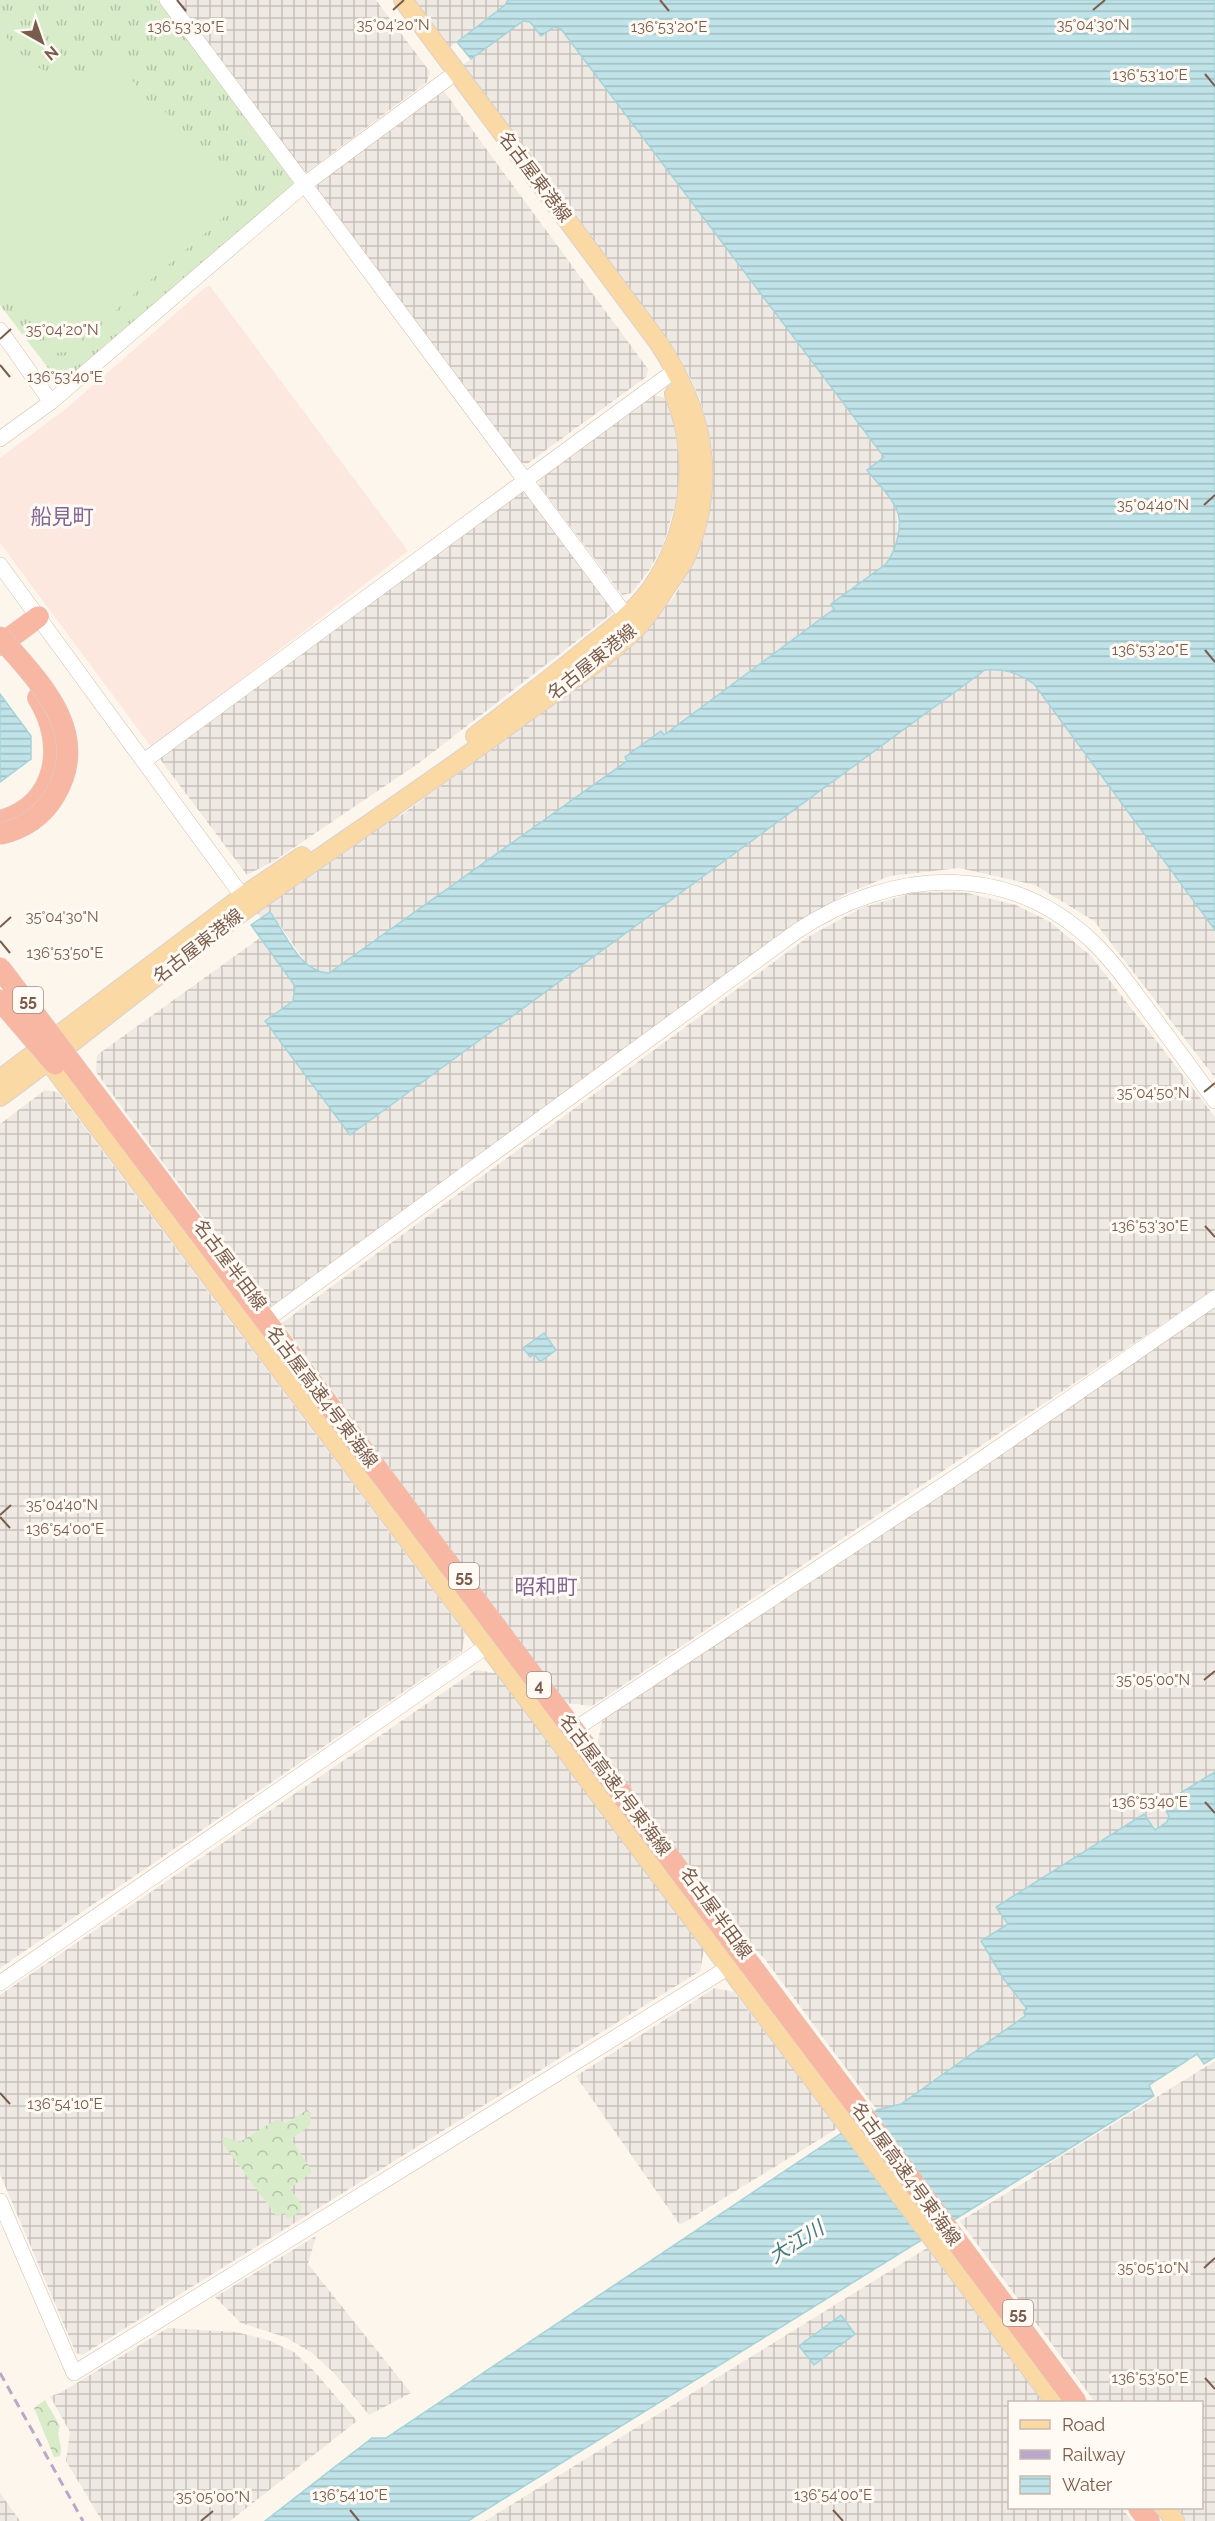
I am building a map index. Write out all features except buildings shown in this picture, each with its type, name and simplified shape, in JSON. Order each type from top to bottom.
[{"type":"highway","points":[[0,629],[34,612]]},
{"type":"highway","points":[[0,645],[34,612]]},
{"type":"highway","points":[[0,637],[35,677],[54,705],[61,718],[68,747],[65,774],[60,787],[46,807],[21,827],[0,834]]},
{"type":"highway","points":[[0,652],[42,704],[50,722],[55,751],[52,771],[39,796],[25,810],[0,821]]},
{"type":"highway","name":"名古屋高速4号東海線","points":[[0,968],[850,2097],[1075,2401]]},
{"type":"highway","name":"名古屋高速4号東海線","points":[[0,991],[53,1052],[1059,2401]]},
{"type":"highway","points":[[0,999],[53,1052]]},
{"type":"highway","points":[[1140,2509],[1149,2521]]},
{"type":"highway","points":[[1156,2509],[1165,2521]]},
{"type":"main road","name":"名古屋東港線","points":[[53,1052],[246,901],[456,765],[607,653],[631,622],[667,562],[681,524],[690,464],[688,439],[681,412],[666,377],[653,355],[388,0]]},
{"type":"main road","name":"名古屋東港線","points":[[403,0],[658,342],[677,372],[689,398],[703,447],[704,482],[700,519],[685,560],[660,598],[631,622]]},
{"type":"main road","name":"名古屋半田線","points":[[0,963],[53,1052],[250,1331],[1054,2401]]},
{"type":"main road","name":"名古屋半田線","points":[[53,1052],[270,1318],[578,1725],[949,2224],[1084,2401]]},
{"type":"main road","points":[[0,1079],[53,1052]]},
{"type":"main road","points":[[0,1097],[53,1052]]},
{"type":"main road","points":[[1135,2509],[1144,2521]]},
{"type":"main road","points":[[1166,2509],[1175,2521]]},
{"type":"street","points":[[167,0],[631,622]]},
{"type":"street","points":[[0,439],[51,402],[305,184],[447,79]]},
{"type":"street","points":[[0,330],[51,402]]},
{"type":"street","points":[[144,761],[666,377]]},
{"type":"street","points":[[0,565],[246,901]]},
{"type":"street","points":[[250,1331],[797,931],[843,904],[894,887],[921,882],[967,883],[1012,894],[1057,915],[1091,940],[1117,968],[1215,1101]]},
{"type":"street","points":[[558,1741],[578,1725],[963,1472],[1215,1298]]},
{"type":"street","points":[[0,1983],[487,1646]]},
{"type":"street","points":[[0,2201],[74,2373],[729,1967]]},
{"type":"shaded area","points":[[174,0],[376,0],[430,72],[427,82],[307,172],[302,171]]},
{"type":"shaded area","points":[[414,0],[508,0],[505,5],[449,48]]},
{"type":"shaded area","points":[[527,20],[541,36],[554,27],[561,29],[884,458],[867,470],[896,506],[898,535],[895,548],[886,564],[831,604],[834,609],[664,735],[661,731],[625,757],[628,760],[329,973],[321,973],[308,966],[271,912],[261,918],[255,909],[398,813],[400,816],[590,677],[648,626],[674,597],[692,566],[705,529],[712,494],[712,447],[700,399],[688,373],[655,323],[463,65],[519,23]]},
{"type":"shaded area","points":[[443,90],[648,369],[646,377],[527,464],[520,462],[317,189],[318,181]]},
{"type":"shaded area","points":[[210,286],[408,551],[152,748],[0,543],[0,458],[68,407],[206,287]]},
{"type":"shaded area","points":[[655,395],[665,398],[674,424],[680,467],[678,496],[663,545],[650,569],[632,593],[622,595],[539,485],[540,479]]},
{"type":"shaded area","points":[[520,488],[526,492],[614,612],[419,763],[274,861],[247,875],[157,755]]},
{"type":"shaded area","points":[[1004,669],[1020,674],[1034,684],[1215,930],[1215,1078],[1094,921],[1035,885],[959,868],[890,876],[843,895],[270,1307],[96,1072],[97,1055],[260,938],[295,986],[293,1001],[265,1021],[350,1135],[985,670]]},
{"type":"shaded area","points":[[916,892],[963,892],[1016,905],[1050,922],[1091,956],[1215,1117],[1215,1289],[592,1706],[565,1703],[282,1323],[808,937],[861,908]]},
{"type":"shaded area","points":[[45,1090],[58,1092],[465,1633],[462,1652],[0,1968],[0,1124]]},
{"type":"shaded area","points":[[1215,1305],[1215,1772],[1162,1803],[1169,1816],[1167,1822],[1155,1830],[1145,1815],[996,1907],[1008,1924],[981,1942],[1003,1978],[1027,2009],[1026,2015],[901,2104],[877,2110],[764,1958],[739,1934],[597,1745],[603,1717]]},
{"type":"shaded area","points":[[476,1670],[502,1674],[705,1945],[700,1971],[82,2355],[76,2353],[0,2174],[0,1995]]},
{"type":"shaded area","points":[[715,1988],[734,1992],[838,2128],[680,2225],[576,2076]]},
{"type":"shaded area","points":[[1215,2061],[1215,2521],[1183,2521],[1174,2509],[1203,2509],[1203,2401],[1094,2401],[960,2221],[1035,2176],[1034,2173]]},
{"type":"shaded area","points":[[316,2236],[308,2264],[411,2393],[369,2415],[334,2373],[312,2353],[285,2337],[241,2323],[215,2297]]},
{"type":"shaded area","points":[[927,2248],[1042,2401],[1008,2401],[1008,2509],[1123,2509],[1132,2521],[485,2521]]},
{"type":"shaded area","points":[[168,2328],[236,2332],[268,2340],[294,2352],[314,2371],[357,2421],[230,2521],[102,2521],[66,2461],[70,2432],[50,2396],[60,2393]]},
{"type":"shaded area","points":[[0,2493],[20,2521],[0,2521]]},
{"type":"green space","points":[[0,0],[158,0],[293,182],[292,189],[61,385],[0,305]]},
{"type":"green space","points":[[0,29],[26,59],[51,73],[79,73],[117,61],[155,109],[162,108],[237,192],[233,209],[67,352],[56,353],[0,279]]},
{"type":"green space","points":[[307,2110],[311,2113],[310,2126],[291,2139],[311,2169],[311,2173],[290,2188],[302,2206],[301,2211],[288,2219],[284,2213],[277,2217],[221,2141],[224,2137],[240,2142],[277,2119],[286,2123]]},
{"type":"green space","points":[[45,2400],[60,2426],[58,2434],[60,2456],[54,2457],[34,2408]]},
{"type":"water","points":[[508,0],[1215,0],[1215,930],[1034,684],[1011,672],[985,670],[350,1135],[265,1021],[293,1001],[295,986],[251,925],[270,912],[301,959],[318,971],[329,973],[627,761],[625,757],[661,731],[664,735],[834,609],[831,604],[886,564],[896,545],[899,529],[894,503],[867,470],[884,457],[561,29],[554,27],[541,36],[530,22],[523,21],[471,59],[457,42],[505,5]]},
{"type":"water","points":[[0,694],[31,736],[31,759],[0,782]]},
{"type":"water","points":[[544,1333],[556,1350],[540,1362],[534,1354],[530,1357],[523,1348]]},
{"type":"water","name":"大江川","points":[[1215,1772],[1215,2057],[1204,2064],[1197,2054],[1149,2085],[1154,2096],[468,2521],[265,2521],[372,2438],[386,2438],[877,2110],[901,2104],[1025,2016],[1024,2012],[1027,2009],[1003,1978],[981,1941],[1008,1924],[996,1907],[1144,1814],[1155,1830],[1167,1822],[1169,1816],[1162,1804]]},
{"type":"water","points":[[841,2315],[855,2334],[814,2365],[799,2346]]},
{"type":"railway","points":[[0,2373],[83,2521]]},
{"type":"district","name":"船見町","points":[[62,517]]},
{"type":"district","name":"昭和町","points":[[546,1587]]}]
